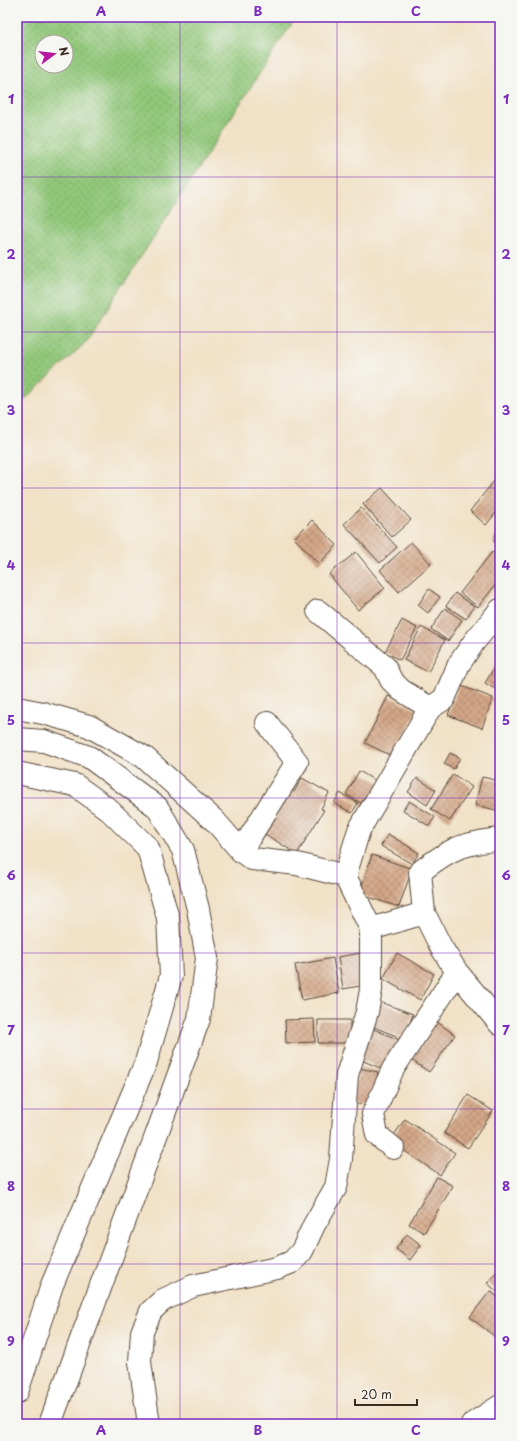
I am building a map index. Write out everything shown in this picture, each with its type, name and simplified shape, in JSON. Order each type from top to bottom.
[{"type":"main road","points":[[149,1424],[140,1356],[142,1332],[151,1311],[163,1300],[192,1286],[277,1268],[292,1262],[302,1251],[314,1225],[336,1187],[341,1167],[347,1075],[367,1012],[371,990],[371,929],[344,876],[359,830],[430,708],[444,699],[459,664],[474,642],[500,610]]},
{"type":"main road","points":[[318,611],[385,667],[391,680],[401,690],[430,708]]},
{"type":"main road","points":[[17,708],[42,713],[89,726],[144,757],[215,821],[241,852],[252,859],[297,864],[344,876]]},
{"type":"main road","points":[[241,852],[297,762],[267,723]]},
{"type":"main road","points":[[17,739],[44,741],[89,757],[158,807],[183,850],[198,909],[207,958],[199,1019],[50,1424]]},
{"type":"main road","points":[[17,773],[75,785],[108,809],[148,848],[168,918],[171,976],[146,1062],[52,1285],[17,1392]]},
{"type":"main road","points":[[500,839],[474,842],[454,848],[420,872],[424,913],[441,947],[457,972],[500,1024]]},
{"type":"main road","points":[[371,929],[424,913]]},
{"type":"main road","points":[[393,1148],[377,1135],[373,1114],[393,1069],[457,972]]},
{"type":"main road","points":[[472,1424],[500,1406]]},
{"type":"green space","points":[[17,17],[296,17],[86,342],[17,407]]},
{"type":"building","points":[[494,481],[500,486],[500,508],[486,525],[470,511]]},
{"type":"building","points":[[382,488],[411,520],[392,537],[363,504]]},
{"type":"building","points":[[361,508],[397,547],[380,563],[344,524]]},
{"type":"building","points":[[312,520],[337,545],[319,564],[294,538]]},
{"type":"building","points":[[500,527],[500,545],[493,541]]},
{"type":"building","points":[[411,542],[431,564],[399,592],[380,570]]},
{"type":"building","points":[[356,552],[385,588],[358,610],[329,574]]},
{"type":"building","points":[[492,552],[500,559],[500,579],[478,607],[460,593]]},
{"type":"building","points":[[429,589],[440,597],[428,613],[418,605]]},
{"type":"building","points":[[455,593],[474,606],[466,619],[446,606]]},
{"type":"building","points":[[445,608],[462,620],[448,641],[431,629]]},
{"type":"building","points":[[402,620],[417,628],[400,660],[385,652]]},
{"type":"building","points":[[421,627],[445,640],[428,672],[404,660]]},
{"type":"building","points":[[500,658],[500,692],[485,683]]},
{"type":"building","points":[[459,685],[493,698],[482,728],[448,715]]},
{"type":"building","points":[[388,696],[417,710],[394,757],[365,743]]},
{"type":"building","points":[[450,753],[460,758],[454,769],[444,764]]},
{"type":"building","points":[[359,771],[384,786],[371,809],[346,794]]},
{"type":"building","points":[[453,774],[472,787],[450,821],[431,809]]},
{"type":"building","points":[[482,777],[500,781],[500,811],[475,805]]},
{"type":"building","points":[[302,778],[329,793],[321,809],[324,810],[297,854],[265,834],[292,790],[294,792]]},
{"type":"building","points":[[417,778],[436,790],[427,805],[408,792]]},
{"type":"building","points":[[340,793],[358,803],[352,813],[334,803]]},
{"type":"building","points":[[409,801],[435,817],[429,826],[403,810]]},
{"type":"building","points":[[388,834],[419,853],[412,864],[381,846]]},
{"type":"building","points":[[372,855],[412,869],[399,907],[359,894]]},
{"type":"building","points":[[361,953],[366,985],[343,989],[338,957]]},
{"type":"building","points":[[397,953],[434,974],[420,1000],[383,979]]},
{"type":"building","points":[[333,958],[339,993],[302,1000],[295,965]]},
{"type":"building","points":[[380,1002],[413,1014],[404,1039],[371,1026]]},
{"type":"building","points":[[314,1019],[315,1042],[286,1043],[285,1020]]},
{"type":"building","points":[[318,1020],[350,1020],[350,1043],[318,1043]]},
{"type":"building","points":[[436,1021],[455,1035],[429,1072],[410,1059]]},
{"type":"building","points":[[371,1028],[402,1041],[389,1072],[359,1059]]},
{"type":"building","points":[[359,1068],[378,1072],[371,1106],[352,1103]]},
{"type":"building","points":[[468,1095],[493,1111],[468,1148],[444,1133]]},
{"type":"building","points":[[405,1119],[455,1153],[440,1175],[390,1141]]},
{"type":"building","points":[[437,1177],[453,1186],[424,1233],[409,1224]]},
{"type":"building","points":[[407,1234],[421,1245],[410,1260],[396,1249]]},
{"type":"building","points":[[500,1268],[500,1294],[487,1283]]},
{"type":"building","points":[[490,1291],[500,1299],[500,1341],[470,1317]]}]
